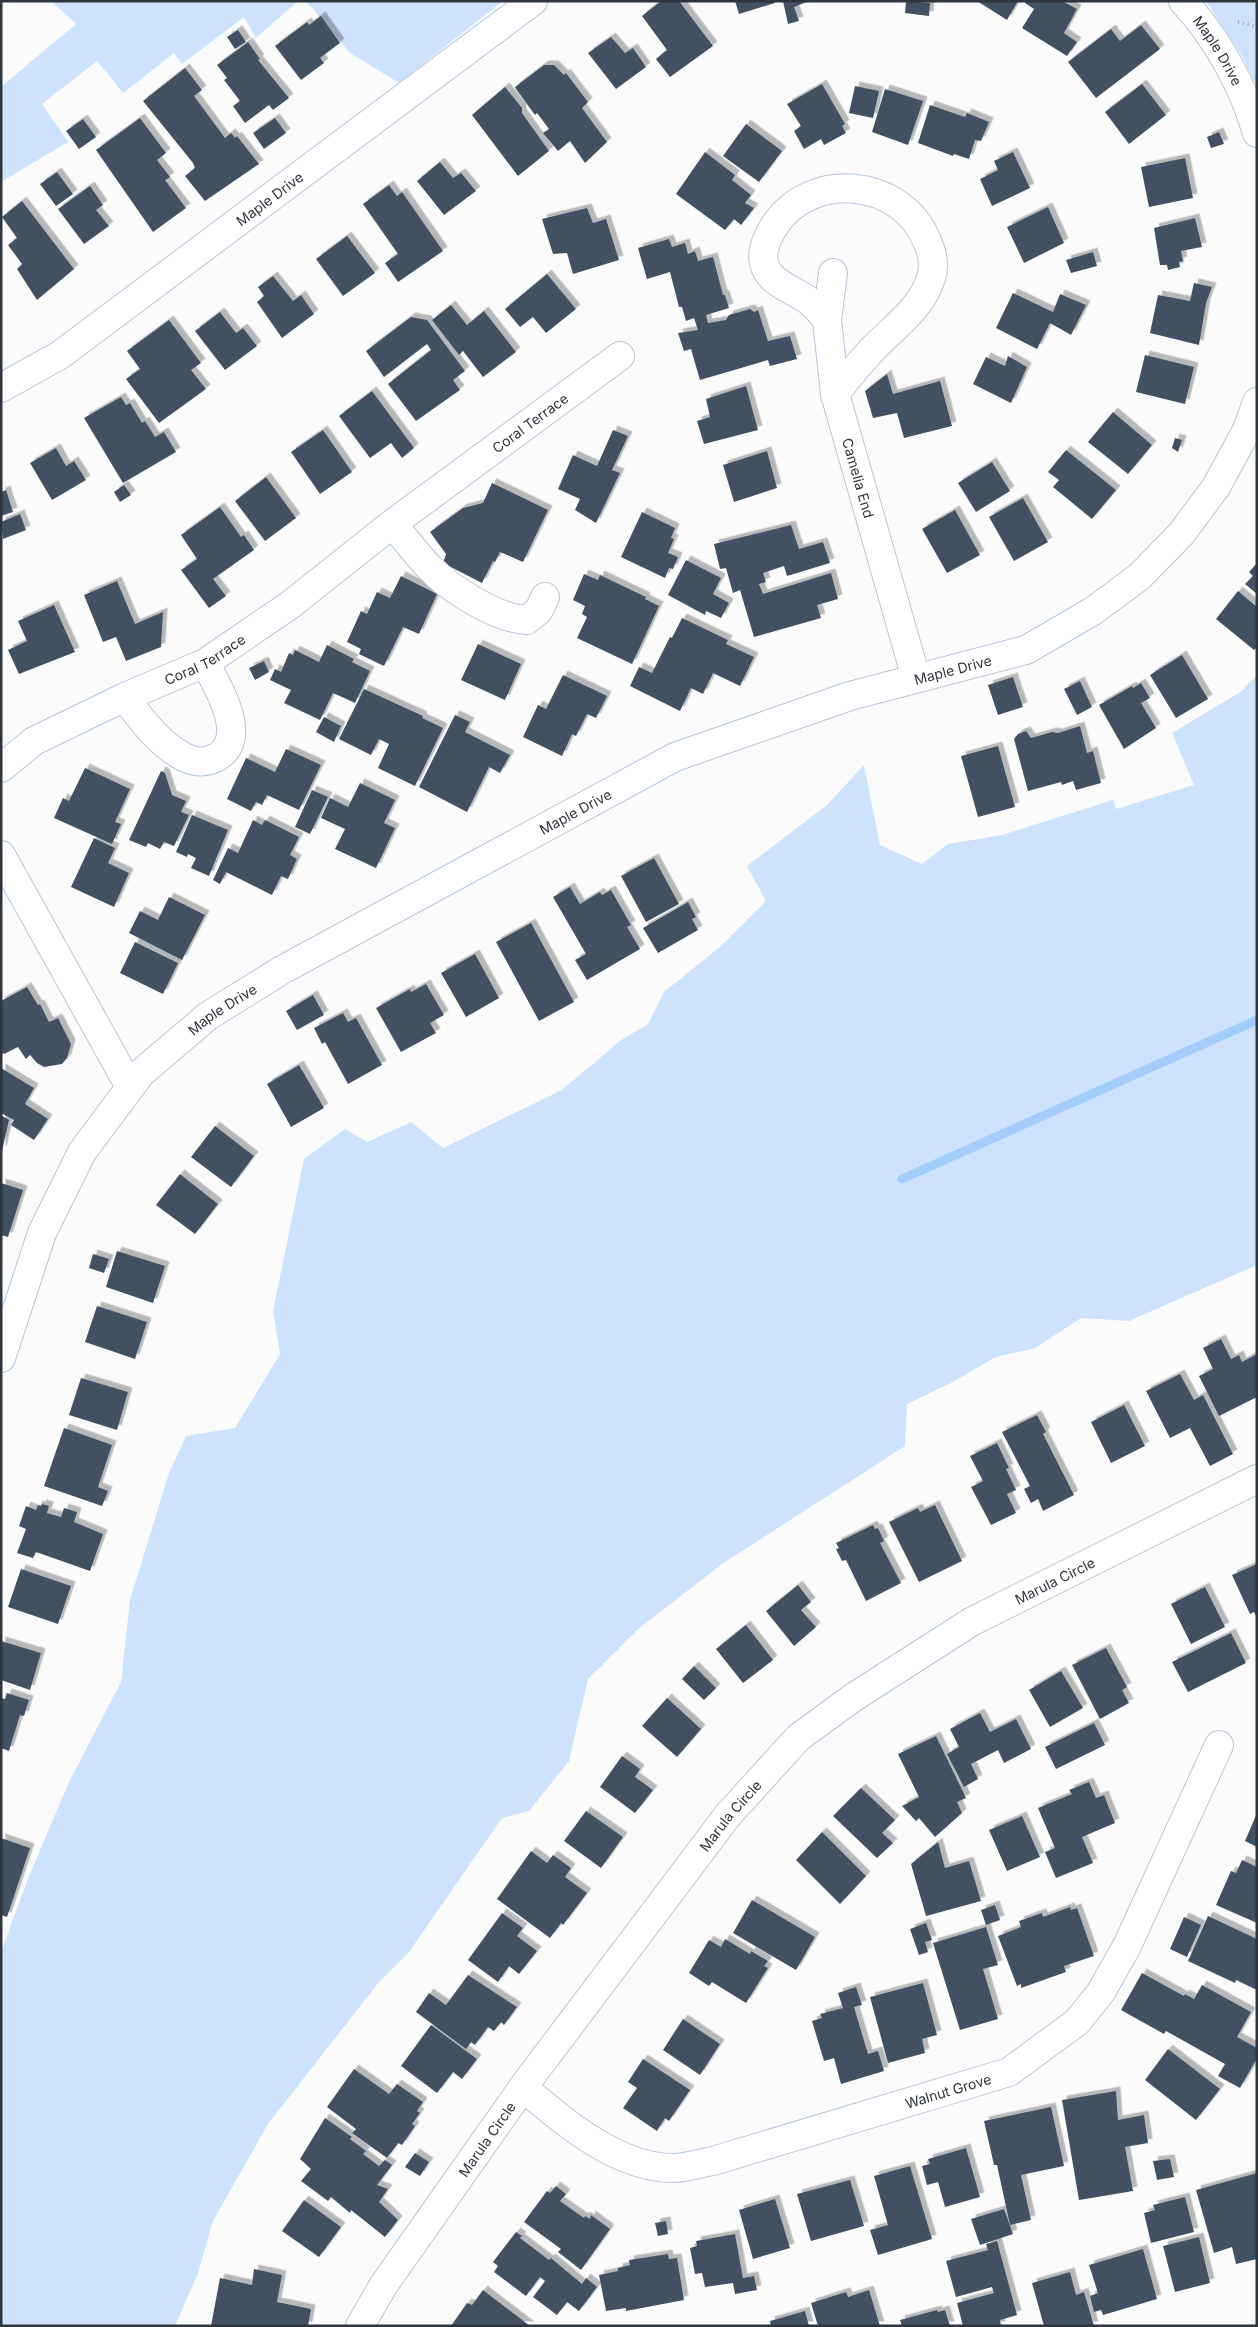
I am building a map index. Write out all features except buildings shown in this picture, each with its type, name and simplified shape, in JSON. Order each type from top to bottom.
[{"type":"street","name":"Maple Drive","points":[[1,388],[60,355],[533,1]]},
{"type":"street","name":"Maple Drive","points":[[1183,1],[1207,30],[1247,101],[1257,133]]},
{"type":"street","points":[[827,320],[811,302],[777,282],[768,272],[764,265],[763,252],[767,238],[778,219],[804,198],[827,190],[849,188],[874,191],[900,205],[916,221],[932,252],[932,276],[926,291],[905,319],[869,353],[835,394]]},
{"type":"street","name":"Camelia End","points":[[832,273],[827,320],[835,394],[916,678]]},
{"type":"street","name":"Coral Terrace","points":[[1,768],[34,741],[124,697],[205,663],[290,605],[392,524],[620,356]]},
{"type":"street","name":"Maple Drive","points":[[1,1358],[42,1233],[82,1152],[141,1072],[208,1016],[282,970],[676,757],[850,696],[1026,650],[1093,611],[1139,577],[1181,534],[1216,487],[1247,430],[1257,402]]},
{"type":"street","points":[[392,524],[430,568],[446,582],[475,601],[504,615],[527,620],[539,610],[544,597]]},
{"type":"street","points":[[124,697],[136,714],[173,751],[185,758],[200,763],[212,760],[221,754],[228,743],[231,729],[229,713],[222,693],[205,663]]},
{"type":"street","points":[[1,855],[130,1087]]},
{"type":"street","name":"Marula Circle","points":[[360,2326],[383,2286],[524,2087],[728,1815],[799,1737],[854,1697],[971,1622],[1257,1479]]},
{"type":"street","name":"Walnut Grove","points":[[524,2087],[561,2120],[605,2147],[642,2164],[676,2168],[713,2161],[1009,2072],[1077,2022],[1101,1992],[1127,1946],[1219,1744]]},
{"type":"shaded area","points":[[51,1],[298,1],[256,38],[244,17],[182,64],[174,53],[123,93],[97,61],[42,104],[68,142],[1,182],[1,87],[76,24]]},
{"type":"shaded area","points":[[306,1],[503,1],[399,83],[350,53]]},
{"type":"shaded area","points":[[1206,1],[1257,1],[1257,87],[1242,56]]},
{"type":"shaded area","points":[[1257,675],[1257,1265],[1129,1321],[1081,1318],[1035,1348],[996,1357],[951,1383],[907,1404],[905,1446],[722,1564],[637,1630],[588,1679],[569,1761],[529,1811],[502,1818],[409,1952],[379,1982],[268,2124],[213,2221],[198,2273],[175,2326],[1,2326],[1,1952],[29,1876],[69,1782],[121,1682],[130,1600],[169,1473],[186,1436],[235,1428],[280,1354],[273,1311],[304,1159],[345,1129],[367,1142],[411,1122],[443,1148],[562,1090],[621,1040],[648,1024],[664,992],[721,946],[766,901],[747,866],[827,805],[864,765],[880,845],[922,864],[948,844],[1002,835],[1113,800],[1116,809],[1194,785],[1172,733],[1242,691]]},
{"type":"waterway","points":[[902,1179],[1257,1020]]}]
